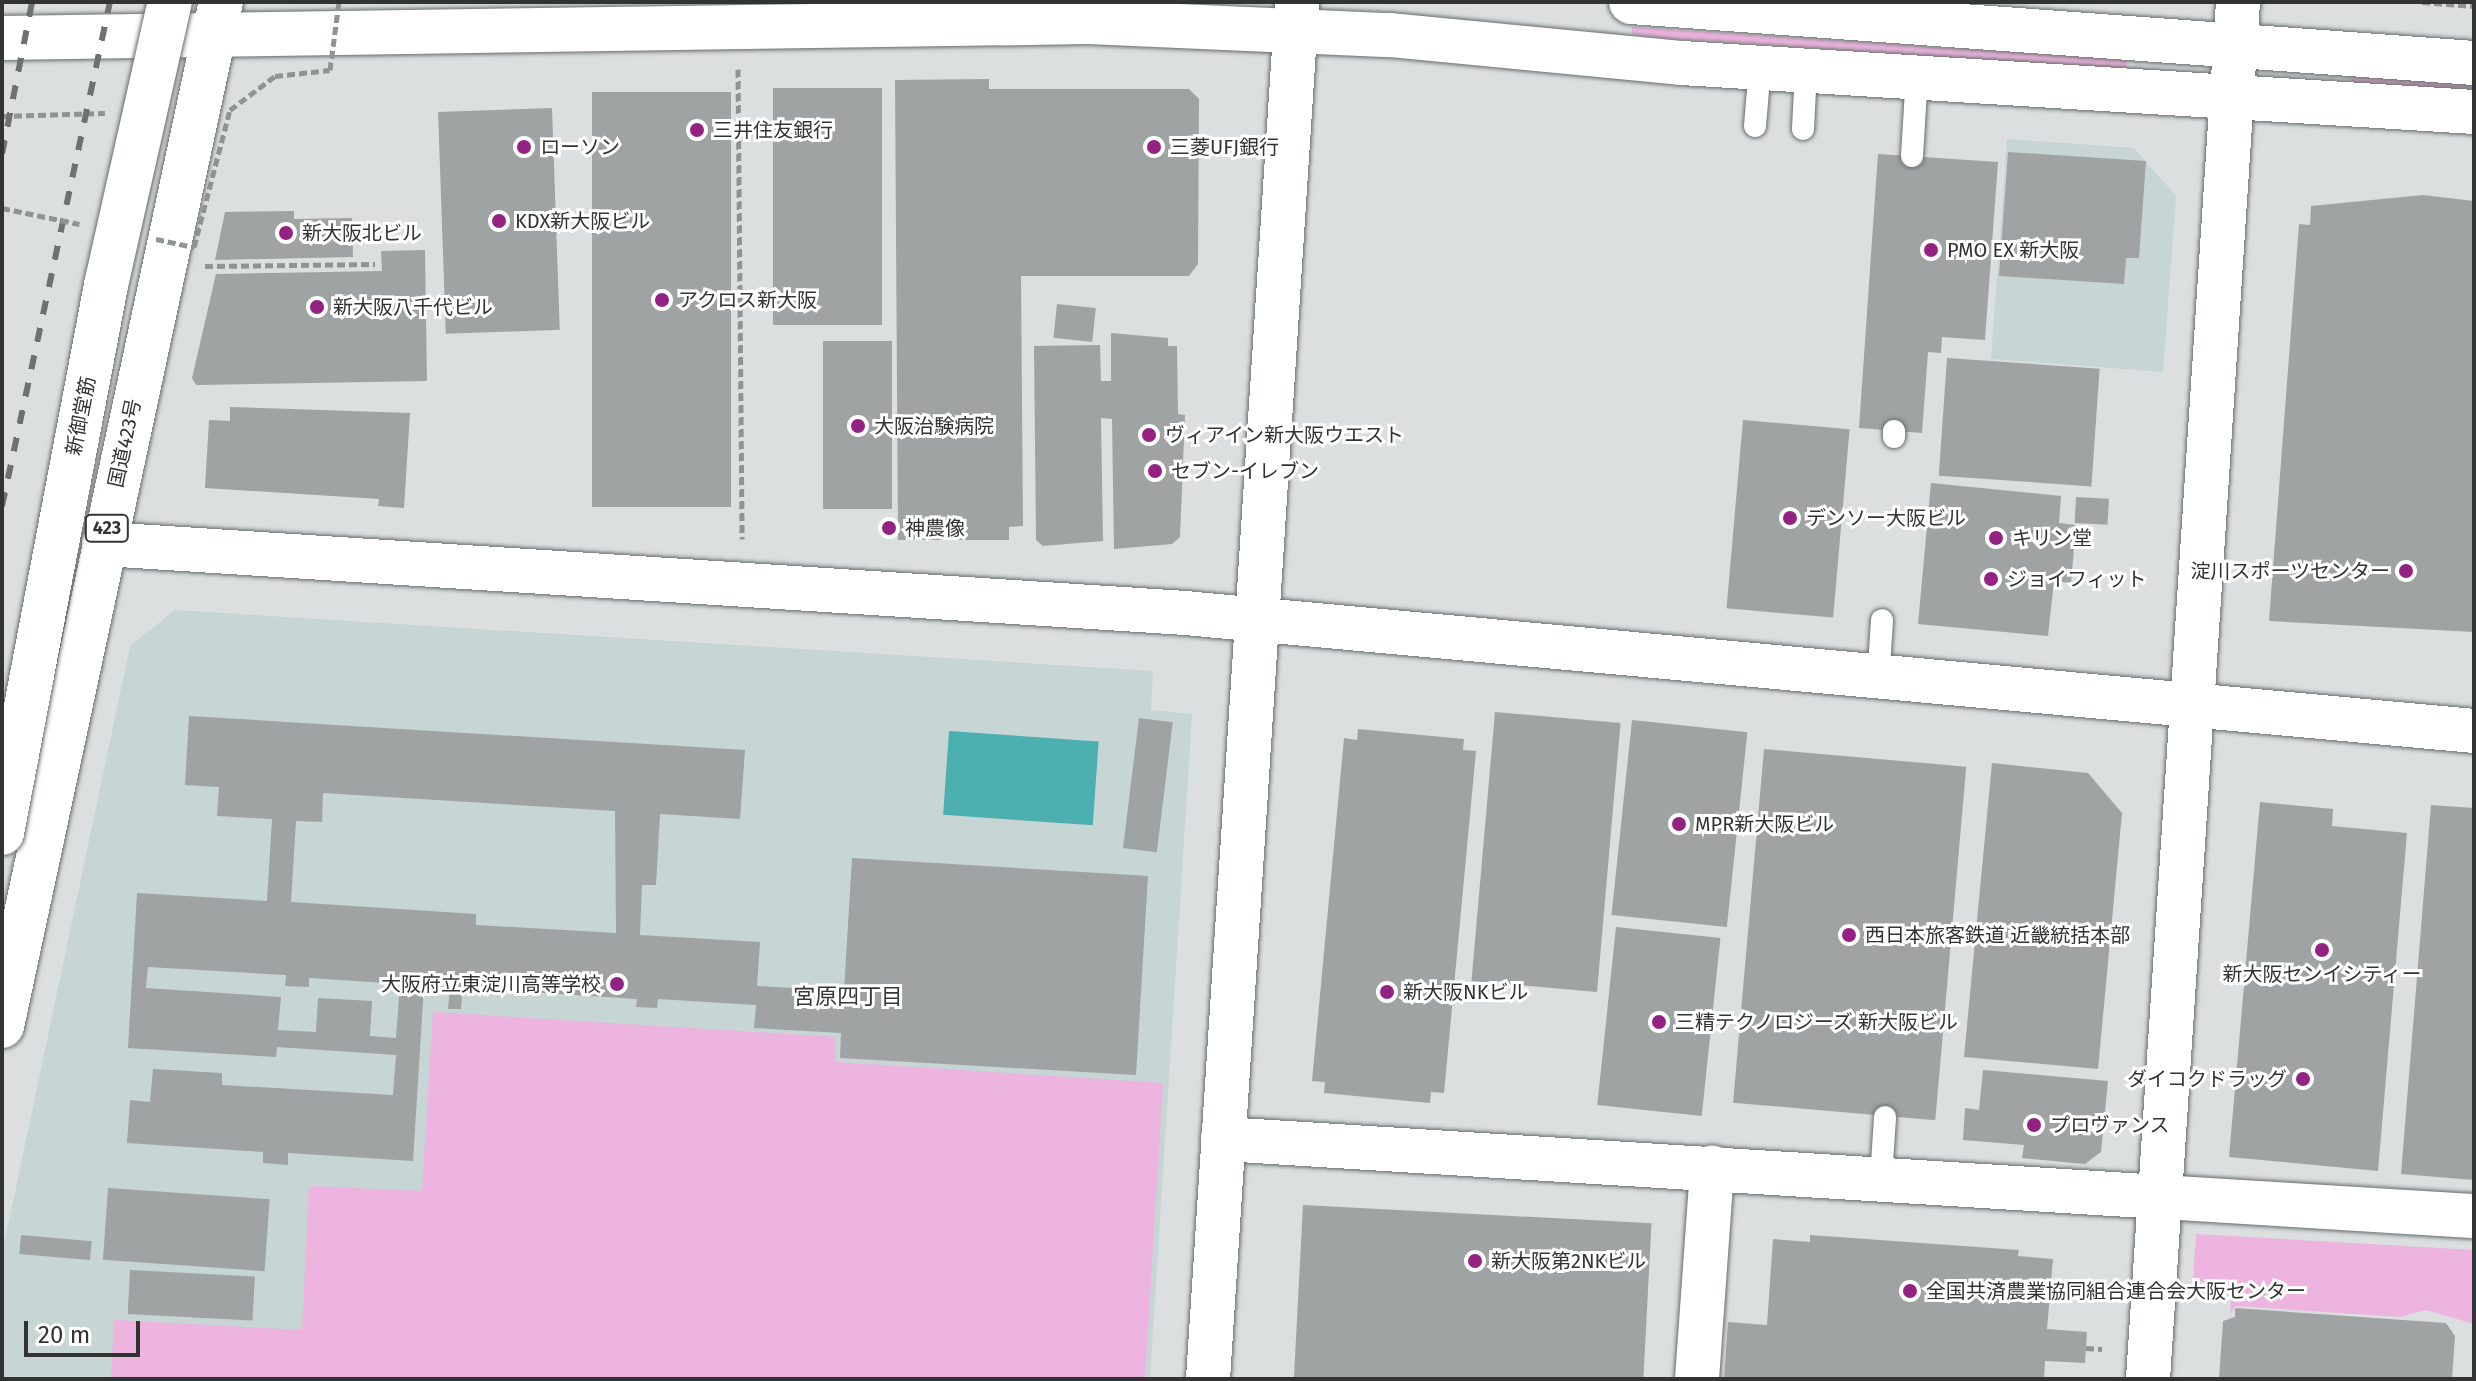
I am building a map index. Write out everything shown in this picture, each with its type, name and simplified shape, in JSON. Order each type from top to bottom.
[{"type":"main road","name":"新御堂筋","points":[[2,833],[106,285],[170,2]]},
{"type":"main road","points":[[1631,2],[1850,10],[2235,46],[2474,63]]},
{"type":"main road","points":[[2148,1379],[2238,2]]},
{"type":"main road","points":[[2,38],[217,16],[1088,22],[1296,17],[1760,67],[2474,112]]},
{"type":"main road","name":"国道423号","points":[[2,1026],[217,16]]},
{"type":"main road","points":[[1208,1379],[1296,17]]},
{"type":"main road","points":[[104,544],[1257,619],[1878,681],[2474,731]]},
{"type":"main road","points":[[1223,1139],[2474,1216]]},
{"type":"main road","points":[[1697,1379],[1712,1168]]},
{"type":"lane","points":[[1755,126],[1760,67]]},
{"type":"lane","points":[[1803,129],[1806,69]]},
{"type":"lane","points":[[1912,156],[1917,75]]},
{"type":"lane","points":[[1878,681],[1882,620]]},
{"type":"lane","points":[[1881,1178],[1885,1117]]},
{"type":"path","points":[[147,238],[194,247],[230,110],[275,76],[330,70],[339,2]]},
{"type":"path","points":[[2422,2],[2474,6]]},
{"type":"path","points":[[738,69],[742,539]]},
{"type":"path","points":[[2,208],[89,226]]},
{"type":"path","points":[[200,266],[375,264]]},
{"type":"path","points":[[2086,1348],[2102,1349]]},
{"type":"shaded area","points":[[1632,27],[2127,60],[2127,69],[1664,38],[1632,34]]},
{"type":"shaded area","points":[[2351,75],[2474,84],[2473,92],[2350,83]]},
{"type":"shaded area","points":[[2007,139],[2134,148],[2176,196],[2163,372],[1991,359]]},
{"type":"shaded area","name":"大阪府立東淀川高等学校","points":[[175,610],[1153,671],[1151,710],[1192,714],[1150,1379],[2,1379],[2,1254],[130,646]]},
{"type":"shaded area","points":[[433,1012],[836,1037],[835,1062],[1163,1083],[1145,1379],[111,1379],[114,1320],[302,1330],[309,1186],[422,1191]]},
{"type":"shaded area","points":[[2196,1234],[2474,1250],[2474,1324],[2426,1310],[2400,1317],[2235,1306],[2230,1314],[2232,1284],[2193,1281]]},
{"type":"water","points":[[949,731],[1099,741],[1093,825],[943,815]]},
{"type":"building","points":[[989,79],[989,89],[1189,89],[1199,99],[1198,264],[1189,276],[1021,276],[1023,526],[1009,527],[1009,540],[898,540],[895,80]]},
{"type":"building","points":[[773,88],[882,88],[882,325],[773,325]]},
{"type":"building","name":"アクロス新大阪","points":[[592,92],[731,92],[731,507],[592,507]]},
{"type":"building","name":"KDX新大阪ビル","points":[[552,108],[560,330],[446,334],[438,112]]},
{"type":"building","points":[[2008,152],[2146,161],[2139,258],[2126,258],[2124,284],[1999,276]]},
{"type":"building","name":"PMO EX 新大阪","points":[[1878,154],[1998,162],[1985,340],[1942,337],[1941,353],[1928,352],[1922,433],[1859,428]]},
{"type":"building","points":[[2423,195],[2474,201],[2474,632],[2269,621],[2299,224],[2310,225],[2311,206]]},
{"type":"building","name":"新大阪北ビル","points":[[294,211],[294,219],[352,218],[353,257],[215,260],[225,212]]},
{"type":"building","name":"新大阪八千代ビル","points":[[425,250],[427,381],[196,385],[192,378],[216,274],[382,271],[381,251]]},
{"type":"building","points":[[1057,304],[1096,308],[1092,342],[1053,338]]},
{"type":"building","name":"ヴィアイン新大阪ウエスト","points":[[1111,333],[1168,338],[1168,346],[1177,346],[1178,414],[1185,415],[1180,537],[1172,544],[1114,549],[1112,419],[1101,418],[1103,541],[1043,546],[1036,540],[1034,346],[1100,345],[1101,381],[1111,381]]},
{"type":"building","name":"大阪治験病院","points":[[823,341],[892,341],[892,509],[823,509]]},
{"type":"building","points":[[1947,358],[2100,369],[2091,486],[1939,476]]},
{"type":"building","points":[[230,407],[410,413],[404,508],[378,506],[379,499],[205,488],[209,420],[230,421]]},
{"type":"building","name":"デンソー大阪ビル","points":[[1743,420],[1850,429],[1833,618],[1727,608]]},
{"type":"building","points":[[1931,483],[2061,496],[2059,523],[2076,525],[2071,583],[2054,581],[2048,636],[1918,624]]},
{"type":"building","points":[[2076,497],[2109,499],[2108,525],[2075,523]]},
{"type":"building","points":[[1495,712],[1621,723],[1597,992],[1471,981]]},
{"type":"building","points":[[189,716],[745,750],[740,819],[660,814],[656,885],[642,885],[640,935],[760,942],[757,986],[844,991],[852,858],[1148,876],[1136,1075],[840,1058],[841,1033],[754,1028],[756,1005],[658,999],[657,1008],[636,1007],[637,999],[463,988],[461,1009],[448,1009],[450,987],[424,985],[413,1161],[288,1153],[288,1165],[263,1163],[263,1152],[127,1143],[130,1100],[150,1102],[153,1069],[222,1073],[222,1085],[393,1095],[396,1055],[277,1047],[276,1057],[128,1048],[137,893],[267,901],[272,819],[217,816],[219,787],[185,785]],"holes":[[[323,793],[615,811],[616,933],[476,925],[476,914],[291,902],[296,821],[322,822]],[[148,967],[286,975],[285,986],[309,987],[309,978],[400,984],[396,1038],[370,1036],[372,1001],[318,998],[316,1032],[278,1030],[281,997],[146,988]]]},
{"type":"building","points":[[1139,718],[1173,722],[1157,852],[1123,848]]},
{"type":"building","name":"MPR新大阪ビル","points":[[1632,720],[1747,732],[1727,927],[1612,915]]},
{"type":"building","name":"新大阪NKビル","points":[[1358,729],[1464,739],[1463,750],[1476,751],[1444,1093],[1431,1092],[1430,1103],[1324,1093],[1325,1082],[1312,1081],[1344,738],[1357,740]]},
{"type":"building","name":"西日本旅客鉄道 近畿統括本部","points":[[1764,749],[1966,767],[1935,1120],[1733,1103]]},
{"type":"building","points":[[1992,763],[2088,773],[2122,813],[2098,1069],[1964,1057]]},
{"type":"building","name":"新大阪センイシティー","points":[[2260,802],[2333,809],[2332,826],[2407,833],[2378,1171],[2229,1157]]},
{"type":"building","points":[[2431,805],[2474,808],[2474,1180],[2401,1174]]},
{"type":"building","name":"三精テクノロジーズ 新大阪ビル","points":[[1616,927],[1720,938],[1702,1116],[1597,1105]]},
{"type":"building","name":"プロヴァンス","points":[[1983,1070],[2108,1081],[2101,1152],[2085,1164],[2022,1158],[2024,1145],[1963,1140],[1965,1108],[1979,1110]]},
{"type":"building","points":[[108,1188],[270,1199],[265,1271],[103,1260]]},
{"type":"building","name":"新大阪第2NKビル","points":[[1303,1205],[1652,1223],[1643,1379],[1294,1379]]},
{"type":"building","points":[[21,1235],[92,1241],[90,1260],[19,1254]]},
{"type":"building","name":"全国共済農業協同組合連合会大阪センター","points":[[1810,1235],[2019,1250],[2018,1256],[2053,1259],[2047,1329],[2087,1332],[2085,1363],[2045,1361],[2044,1379],[1724,1379],[1728,1322],[1767,1325],[1773,1239],[1810,1242]]},
{"type":"building","points":[[130,1270],[255,1277],[253,1320],[128,1314]]},
{"type":"building","points":[[2235,1308],[2446,1323],[2455,1336],[2452,1379],[2219,1379],[2223,1321],[2235,1317]]},
{"type":"railway","points":[[2,154],[32,2]]},
{"type":"railway","points":[[2,506],[110,2]]},
{"type":"place","name":"三井住友銀行","points":[[697,130]]},
{"type":"place","name":"ローソン","points":[[524,147]]},
{"type":"place","name":"三菱UFJ銀行","points":[[1154,147]]},
{"type":"place","name":"KDX新大阪ビル","points":[[499,221]]},
{"type":"place","name":"新大阪北ビル","points":[[286,233]]},
{"type":"place","name":"PMO EX 新大阪","points":[[1931,250]]},
{"type":"place","name":"アクロス新大阪","points":[[662,300]]},
{"type":"place","name":"新大阪八千代ビル","points":[[317,307]]},
{"type":"place","name":"大阪治験病院","points":[[858,426]]},
{"type":"place","name":"ヴィアイン新大阪ウエスト","points":[[1149,435]]},
{"type":"place","name":"セブン-イレブン","points":[[1155,471]]},
{"type":"place","name":"デンソー大阪ビル","points":[[1790,518]]},
{"type":"place","name":"神農像","points":[[889,528]]},
{"type":"place","name":"キリン堂","points":[[1996,538]]},
{"type":"place","name":"淀川スポーツセンター","points":[[2406,571]]},
{"type":"place","name":"ジョイフィット","points":[[1991,579]]},
{"type":"place","name":"MPR新大阪ビル","points":[[1679,824]]},
{"type":"place","name":"西日本旅客鉄道 近畿統括本部","points":[[1849,935]]},
{"type":"place","name":"新大阪センイシティー","points":[[2322,950]]},
{"type":"place","name":"大阪府立東淀川高等学校","points":[[617,984]]},
{"type":"place","name":"新大阪NKビル","points":[[1387,992]]},
{"type":"place","name":"三精テクノロジーズ 新大阪ビル","points":[[1659,1022]]},
{"type":"place","name":"ダイコクドラッグ","points":[[2303,1079]]},
{"type":"place","name":"プロヴァンス","points":[[2034,1125]]},
{"type":"place","name":"新大阪第2NKビル","points":[[1475,1261]]},
{"type":"place","name":"全国共済農業協同組合連合会大阪センター","points":[[1910,1291]]},
{"type":"district","name":"宮原四丁目","points":[[848,997]]}]
